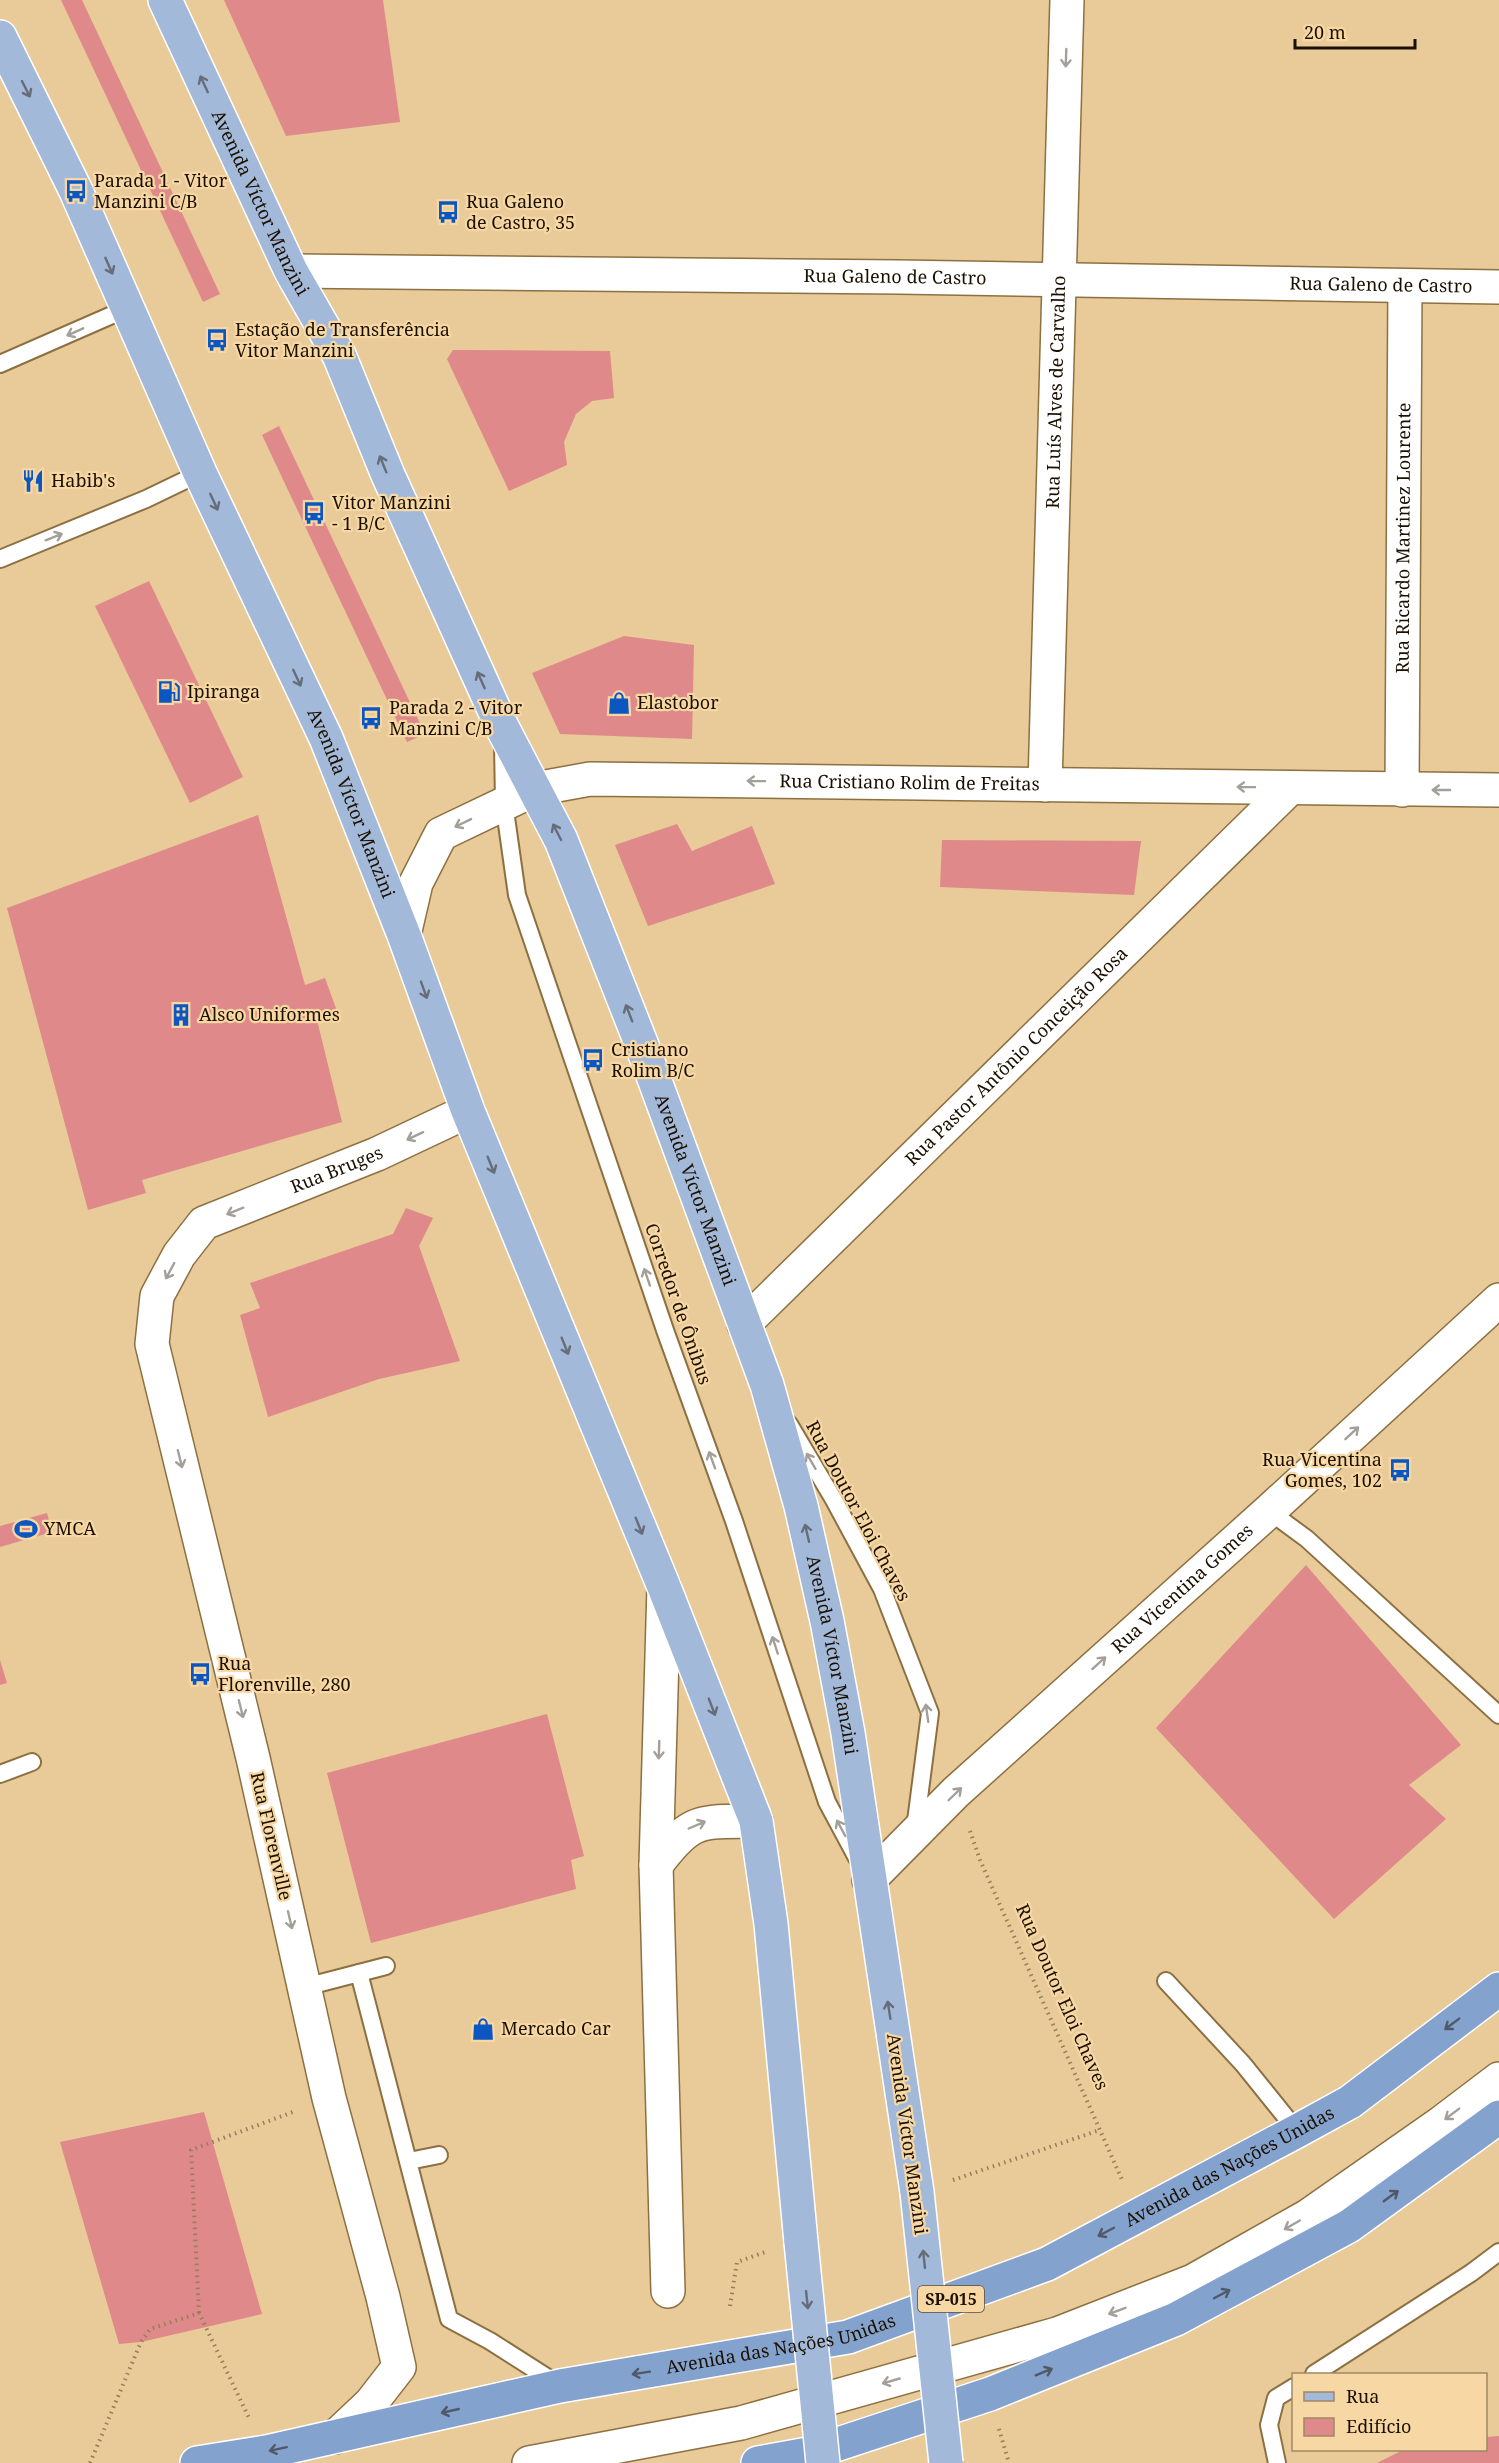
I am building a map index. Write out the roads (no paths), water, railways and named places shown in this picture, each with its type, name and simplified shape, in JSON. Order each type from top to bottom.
[{"type":"highway","name":"Avenida das Nações Unidas","points":[[197,2463],[266,2452],[560,2386],[848,2337],[1047,2264],[1297,2131],[1350,2102],[1499,1989]]},
{"type":"highway","points":[[758,2463],[808,2454],[990,2394],[1176,2319],[1349,2226],[1499,2117]]},
{"type":"main road","name":"Avenida Víctor Manzini","points":[[165,0],[291,271],[339,354],[388,475],[502,727],[566,851],[641,1043],[766,1385],[801,1506],[849,1733],[917,2192],[946,2463]]},
{"type":"main road","name":"Avenida Víctor Manzini","points":[[0,37],[76,191],[200,473],[326,738],[404,935],[468,1111],[664,1587],[756,1821],[771,1924],[823,2463]]},
{"type":"street","name":"Rua Luís Alves de Carvalho","points":[[1045,785],[1058,279],[1068,0]]},
{"type":"street","name":"Rua Galeno de Castro","points":[[291,271],[1499,286]]},
{"type":"street","name":"Rua Ricardo Martinez Lourente","points":[[1402,790],[1405,286]]},
{"type":"street","name":"Rua Cristiano Rolim de Freitas","points":[[404,935],[416,883],[441,834],[535,789],[590,779],[1499,790]]},
{"type":"street","name":"Rua Pastor Antônio Conceição Rosa","points":[[744,1324],[1290,788]]},
{"type":"street","name":"Rua Bruges","points":[[204,1223],[377,1154],[468,1111]]},
{"type":"street","name":"Rua Florenville","points":[[204,1223],[179,1255],[157,1296],[152,1344],[253,1758],[329,2098],[383,2297],[399,2367],[370,2403],[335,2437]]},
{"type":"street","name":"Rua Vicentina Gomes","points":[[869,1880],[956,1792],[1269,1511],[1499,1300]]},
{"type":"street","name":"Avenida Víctor Manzini","points":[[664,1587],[656,1865],[668,2291]]},
{"type":"street","points":[[656,1865],[675,1840],[689,1828],[705,1821],[756,1821]]},
{"type":"street","points":[[529,2463],[741,2423],[1057,2334],[1193,2282],[1308,2216],[1441,2123],[1499,2079]]},
{"type":"lane","points":[[0,364],[128,308]]},
{"type":"lane","points":[[0,559],[146,499],[200,473]]},
{"type":"lane","name":"Corredor de Ônibus","points":[[502,727],[504,803],[517,895],[734,1521],[827,1802],[869,1880]]},
{"type":"lane","name":"Rua Doutor Eloi Chaves","points":[[766,1385],[834,1500],[882,1589],[930,1713],[915,1833]]},
{"type":"lane","points":[[1269,1511],[1307,1539],[1499,1715]]},
{"type":"lane","points":[[0,1774],[32,1762]]},
{"type":"lane","points":[[305,1987],[386,1966]]},
{"type":"lane","points":[[359,1973],[449,2319],[490,2341],[560,2386]]},
{"type":"lane","points":[[1166,1980],[1243,2064],[1297,2131]]},
{"type":"lane","points":[[409,2161],[439,2155]]},
{"type":"lane","points":[[1316,2373],[1471,2273],[1499,2252]]},
{"type":"lane","points":[[1276,2463],[1269,2425],[1276,2398],[1292,2388]]},
{"type":"place","name":"Parada 1 - Vitor Manzini C/B","points":[[76,191]]},
{"type":"place","name":"Rua Galeno de Castro, 35","points":[[448,212]]},
{"type":"place","name":"Estação de Transferência Vitor Manzini","points":[[217,340]]},
{"type":"place","name":"Habib's","points":[[33,481]]},
{"type":"place","name":"Vitor Manzini - 1 B/C","points":[[314,513]]},
{"type":"place","name":"Ipiranga","points":[[169,692]]},
{"type":"place","name":"Elastobor","points":[[619,703]]},
{"type":"place","name":"Parada 2 - Vitor Manzini C/B","points":[[371,718]]},
{"type":"place","name":"Alsco Uniformes","points":[[181,1015]]},
{"type":"place","name":"Cristiano Rolim B/C","points":[[593,1060]]},
{"type":"place","name":"Rua Vicentina Gomes, 102","points":[[1400,1470]]},
{"type":"place","name":"YMCA","points":[[26,1529]]},
{"type":"place","name":"Rua Florenville, 280","points":[[200,1674]]},
{"type":"place","name":"Mercado Car","points":[[483,2029]]}]
